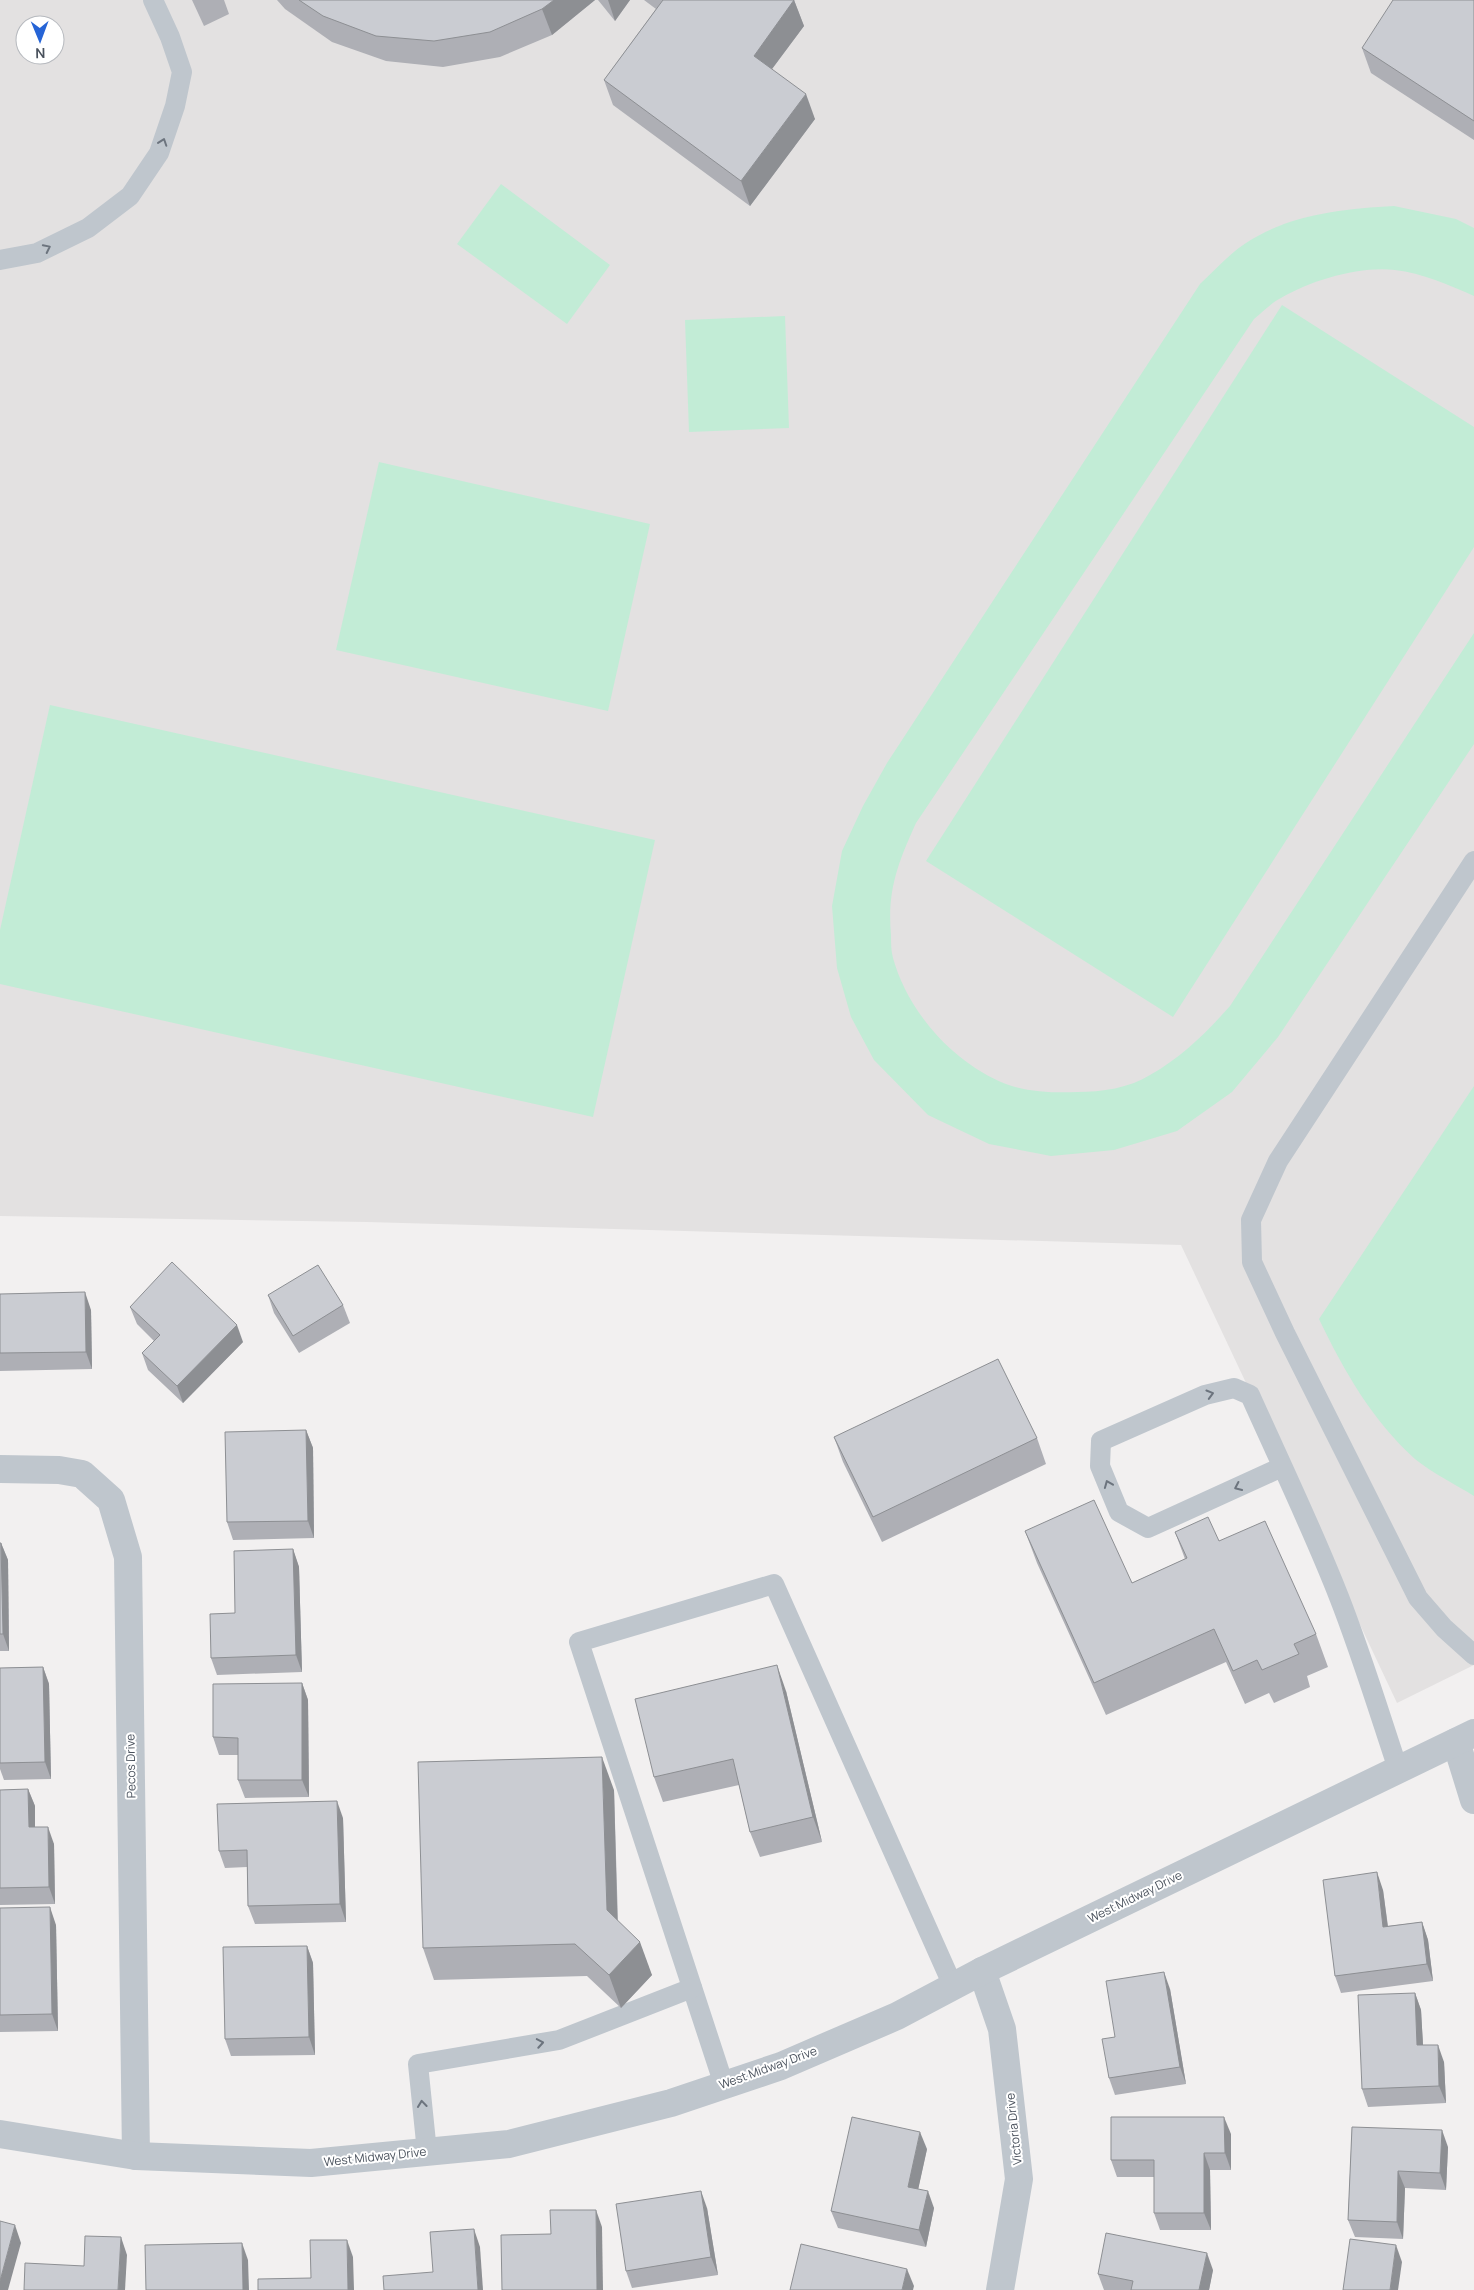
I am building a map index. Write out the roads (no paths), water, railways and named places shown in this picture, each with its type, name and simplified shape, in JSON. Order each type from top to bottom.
[{"type":"street","name":"Pecos Drive","points":[[0,1469],[59,1470],[82,1474],[112,1500],[128,1557],[136,2156]]},
{"type":"street","name":"West Midway Drive","points":[[0,2134],[136,2156],[311,2164],[509,2144],[670,2103],[790,2062],[897,2016],[982,1971],[1465,1737]]},
{"type":"street","points":[[1465,1737],[1474,1800]]},
{"type":"street","name":"Victoria Drive","points":[[982,1971],[1002,2030],[1019,2179],[1000,2290]]},
{"type":"lane","points":[[0,260],[37,253],[88,228],[130,196],[159,153],[175,106],[182,72],[170,37],[153,0]]},
{"type":"lane","points":[[1474,861],[1278,1161],[1251,1220],[1252,1262],[1285,1333],[1418,1598],[1444,1628],[1474,1655]]},
{"type":"lane","points":[[1282,1466],[1148,1528],[1119,1512],[1100,1466],[1101,1441],[1205,1395],[1234,1388],[1250,1395],[1282,1466],[1339,1598],[1398,1769]]},
{"type":"lane","points":[[724,2085],[579,1642],[774,1584],[953,1986]]},
{"type":"lane","points":[[427,2152],[418,2064],[559,2040],[692,1988]]}]
